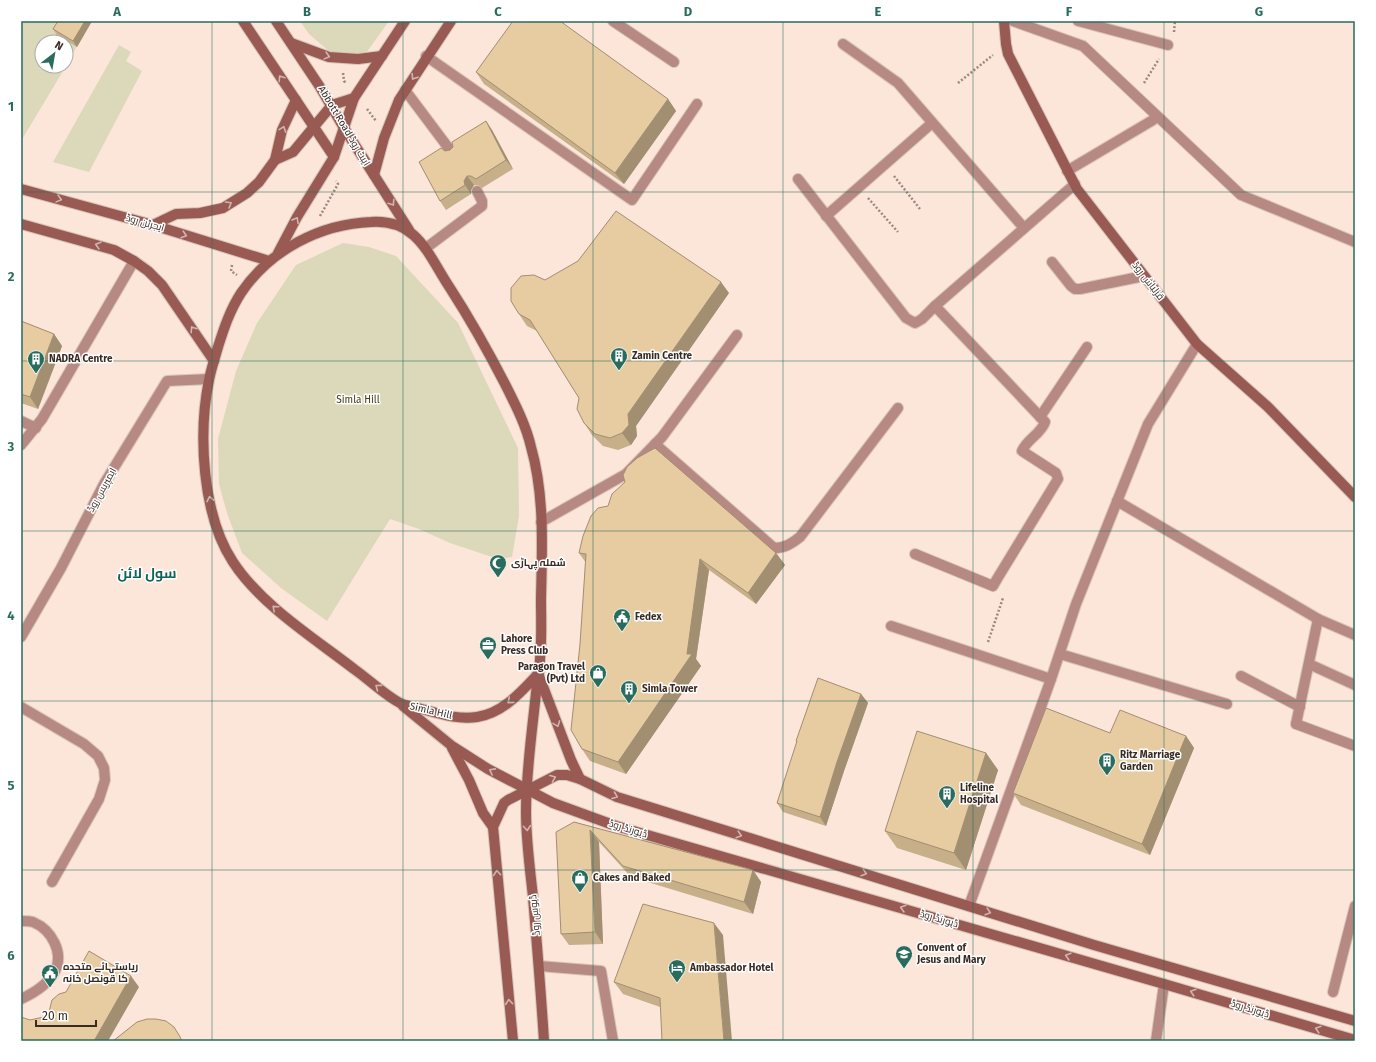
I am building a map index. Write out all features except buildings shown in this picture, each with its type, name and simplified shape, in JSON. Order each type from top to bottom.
[{"type":"main road","points":[[242,21],[334,157]]},
{"type":"main road","name":"Abbott Road ایبٹ روڈ","points":[[276,21],[332,105],[344,128],[410,231]]},
{"type":"main road","points":[[277,254],[297,217],[334,157],[354,98],[405,21]]},
{"type":"main road","points":[[374,176],[390,121],[399,100],[426,56],[451,21]]},
{"type":"main road","name":"قزلباش روڈ","points":[[1004,21],[1008,54],[1077,189],[1197,344],[1268,407],[1355,497]]},
{"type":"main road","points":[[291,42],[329,57],[358,59],[382,56]]},
{"type":"main road","points":[[275,160],[293,152],[332,105],[354,98]]},
{"type":"main road","points":[[153,225],[176,214],[200,213],[223,208],[247,193],[259,182],[275,160],[282,130],[296,100]]},
{"type":"main road","name":"ایجرٹن روڈ","points":[[21,189],[153,225],[269,261]]},
{"type":"main road","name":"Simla Hill","points":[[381,222],[397,225],[410,231],[426,248],[466,311],[512,399],[530,442],[540,491],[542,561],[540,661],[538,674],[503,708],[480,717],[448,716],[400,703],[282,614],[256,590],[232,561],[215,526],[208,491],[203,452],[204,410],[209,379],[227,319],[238,297],[248,283],[277,254],[305,238],[341,226],[357,223],[381,222]]},
{"type":"main road","points":[[21,224],[114,250],[134,261],[148,271],[162,285],[214,361]]},
{"type":"main road","points":[[538,674],[570,760],[580,779]]},
{"type":"main road","name":"ڈیوس روڈ","points":[[538,674],[528,763],[526,816],[544,1041]]},
{"type":"main road","name":"ڈیورنڈ روڈ","points":[[400,703],[452,746],[477,763],[553,803],[616,826],[1355,1040]]},
{"type":"main road","points":[[452,746],[484,812],[493,827],[513,1041]]},
{"type":"main road","name":"ڈیورنڈ روڈ","points":[[526,789],[557,775],[568,775],[580,779],[617,797],[1102,947],[1355,1021]]},
{"type":"main road","points":[[493,827],[504,803],[526,789]]},
{"type":"street","points":[[613,21],[674,62]]},
{"type":"street","points":[[1018,23],[1035,21]]},
{"type":"street","points":[[1078,21],[1168,45]]},
{"type":"street","points":[[1018,23],[1083,46],[1241,195],[1355,242]]},
{"type":"street","points":[[842,44],[898,83],[1024,228]]},
{"type":"street","points":[[426,56],[632,200],[697,104]]},
{"type":"street","points":[[405,90],[453,154]]},
{"type":"street","points":[[1067,171],[1153,120]]},
{"type":"street","points":[[826,216],[932,123]]},
{"type":"street","points":[[798,179],[906,318],[915,323],[922,319],[1075,184]]},
{"type":"street","points":[[426,248],[482,206],[482,201],[477,191]]},
{"type":"street","points":[[21,445],[42,419],[134,261]]},
{"type":"street","points":[[1052,262],[1075,289],[1144,276]]},
{"type":"street","points":[[915,554],[993,586],[1058,479],[1056,473],[1022,451],[1024,447],[1044,427],[1046,422],[935,306]]},
{"type":"street","points":[[541,522],[626,474],[662,437],[737,335]]},
{"type":"street","points":[[969,906],[1060,654],[1076,604],[1148,424],[1197,344]]},
{"type":"street","points":[[1040,417],[1087,347]]},
{"type":"street","name":"ایمپریس روڈ","points":[[21,638],[61,568],[104,484],[167,381],[209,379]]},
{"type":"street","points":[[655,444],[774,548],[782,548],[800,537],[898,408]]},
{"type":"street","points":[[21,421],[36,428]]},
{"type":"street","points":[[1117,501],[1318,619],[1355,635]]},
{"type":"street","points":[[1318,619],[1296,724],[1355,746]]},
{"type":"street","points":[[891,626],[1051,679]]},
{"type":"street","points":[[1060,654],[1228,704]]},
{"type":"street","points":[[1309,664],[1355,685]]},
{"type":"street","points":[[1242,676],[1300,707]]},
{"type":"street","points":[[21,707],[84,744],[98,756],[104,768],[105,780],[99,799],[52,882]]},
{"type":"street","points":[[1333,992],[1355,906]]},
{"type":"street","points":[[21,921],[32,922],[43,928],[52,936],[56,944],[58,960],[55,971],[44,985],[21,999]]},
{"type":"street","points":[[539,966],[601,971],[613,1041]]},
{"type":"street","points":[[1156,1041],[1164,984]]},
{"type":"path","points":[[958,83],[1006,44]]},
{"type":"path","points":[[885,164],[920,209]]},
{"type":"path","points":[[859,187],[898,232]]},
{"type":"path","points":[[236,251],[231,271],[248,283]]},
{"type":"path","points":[[983,657],[1006,591],[993,586]]},
{"type":"green space","points":[[21,21],[92,21],[74,51],[74,34],[34,34],[34,74],[61,74],[21,141]]},
{"type":"green space","points":[[300,21],[389,21],[364,56],[351,59],[329,51],[309,34]]},
{"type":"green space","points":[[119,45],[131,52],[126,61],[142,71],[89,172],[53,162]]},
{"type":"green space","name":"Simla Hill","points":[[343,243],[369,247],[396,256],[458,323],[518,448],[519,516],[512,557],[498,559],[450,543],[419,529],[390,519],[327,621],[281,588],[242,553],[227,513],[219,484],[218,439],[236,371],[257,323],[296,265]]},
{"type":"place","name":"Zamin Centre","points":[[619,371]]},
{"type":"place","name":"NADRA Centre","points":[[36,374]]},
{"type":"place","name":"شملہ پہاڑی","points":[[498,578]]},
{"type":"place","name":"Fedex","points":[[622,632]]},
{"type":"place","name":"Lahore Press Club","points":[[488,660]]},
{"type":"place","name":"Paragon Travel (Pvt) Ltd","points":[[598,688]]},
{"type":"place","name":"Simla Tower","points":[[629,704]]},
{"type":"place","name":"Ritz Marriage Garden","points":[[1107,776]]},
{"type":"place","name":"Lifeline Hospital","points":[[947,809]]},
{"type":"place","name":"Cakes and Baked","points":[[580,893]]},
{"type":"place","name":"Convent of Jesus and Mary","points":[[904,969]]},
{"type":"place","name":"Ambassador Hotel","points":[[677,983]]},
{"type":"place","name":"ریاستہائے متحدہ کا قونصل خانہ","points":[[50,988]]},
{"type":"district","name":"سول لائن","points":[[147,573]]}]
